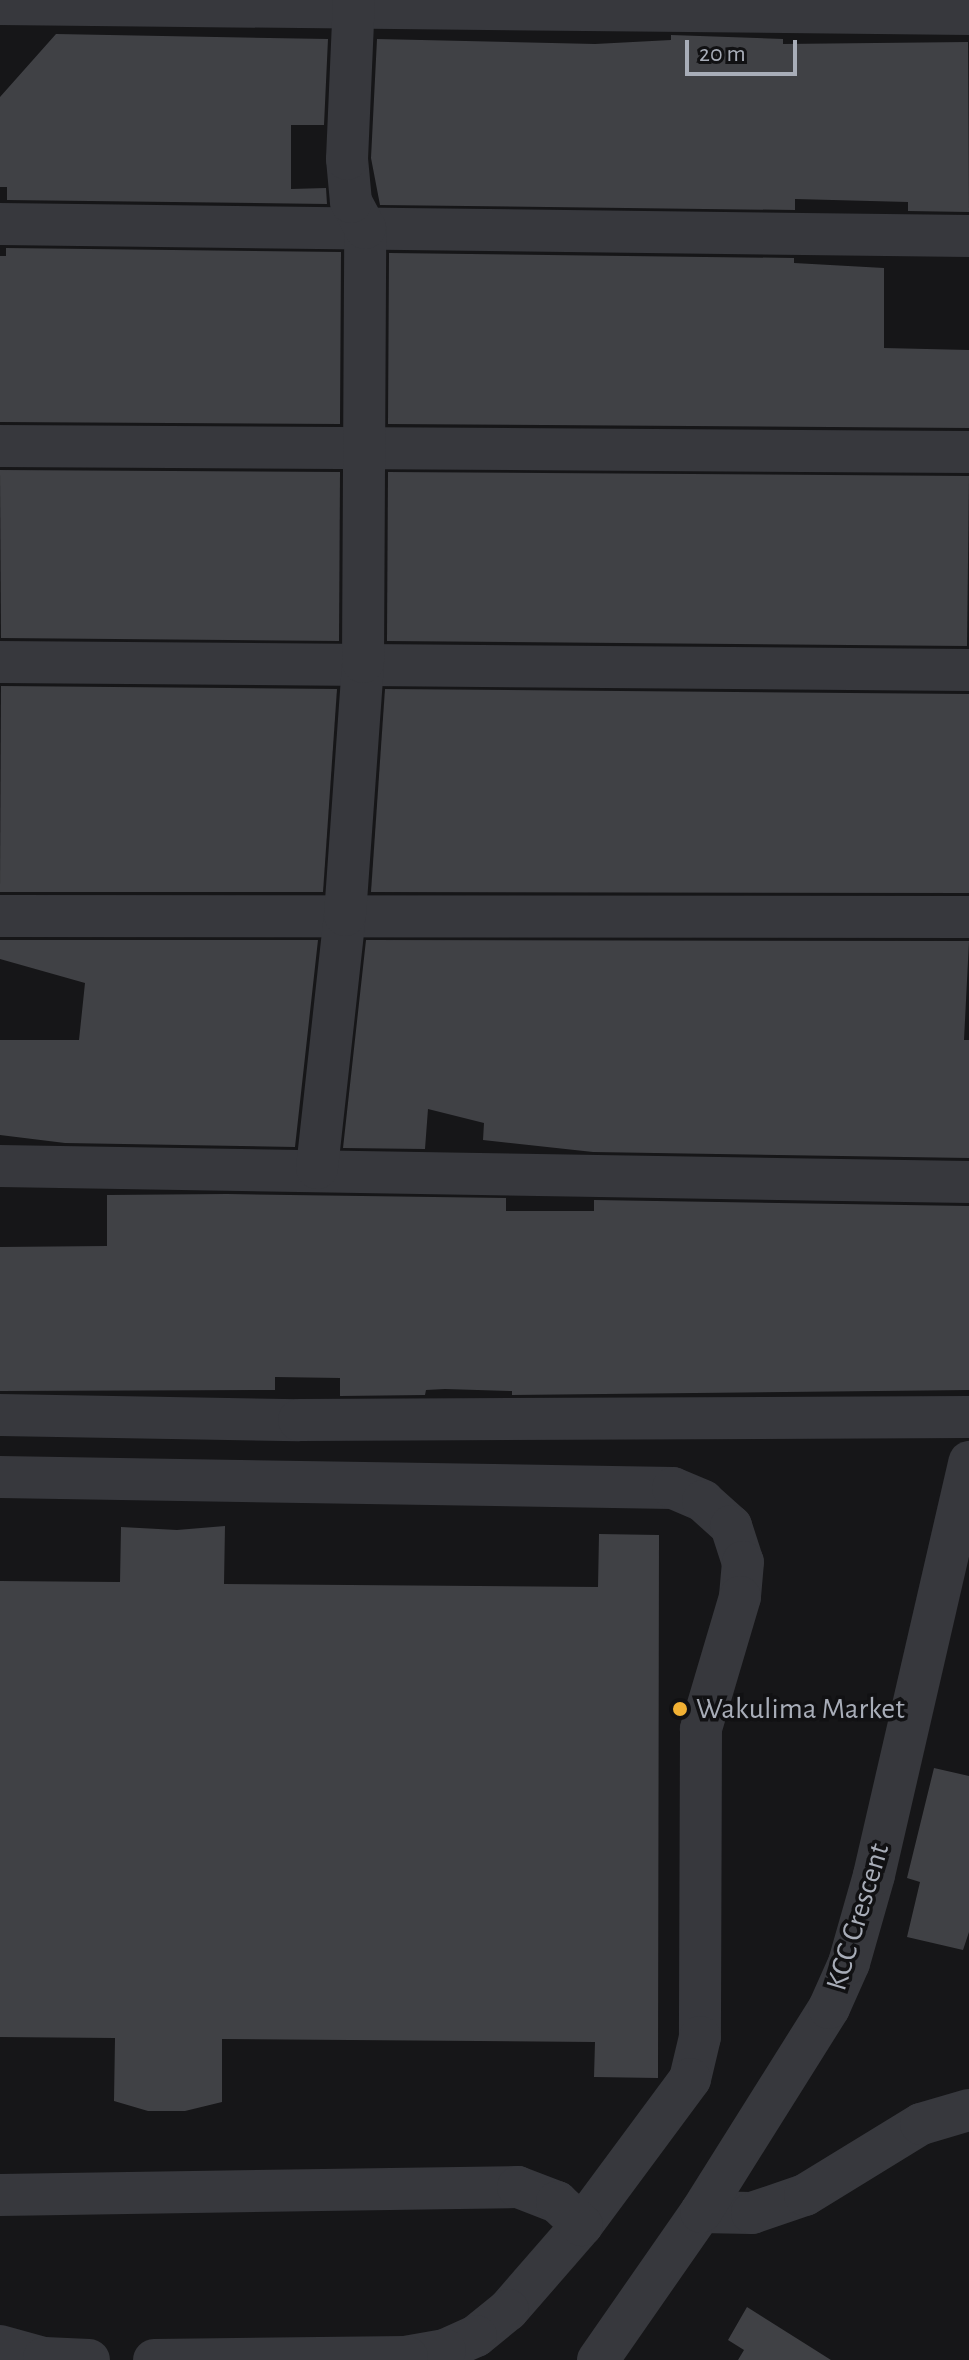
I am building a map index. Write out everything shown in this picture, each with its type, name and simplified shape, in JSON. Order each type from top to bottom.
[{"type":"street","points":[[0,4],[354,4],[969,14]]},
{"type":"street","points":[[317,1168],[345,915],[363,662],[365,228],[351,202],[347,159],[354,4]]},
{"type":"street","points":[[0,224],[969,236]]},
{"type":"street","points":[[0,446],[362,451],[969,452]]},
{"type":"street","points":[[0,662],[363,662],[969,670]]},
{"type":"street","points":[[0,916],[969,917]]},
{"type":"street","points":[[0,1166],[317,1168],[969,1182]]},
{"type":"street","points":[[0,1415],[299,1420],[969,1417]]},
{"type":"street","name":"KCC Crescent","points":[[598,2360],[701,2212],[829,2008],[849,1963],[874,1875],[969,1462]]},
{"type":"street","points":[[0,1477],[673,1488],[703,1501],[731,1526],[743,1579],[701,1729],[697,2061],[690,2079],[582,2225],[508,2310],[476,2336],[445,2350],[407,2357],[154,2360]]},
{"type":"street","points":[[701,2212],[752,2213],[805,2195],[921,2124],[969,2110]]},
{"type":"street","points":[[0,2195],[518,2187],[557,2202],[582,2225]]},
{"type":"street","points":[[0,2346],[44,2358],[89,2360]]},
{"type":"building","points":[[56,34],[328,39],[324,125],[291,125],[291,189],[326,188],[327,204],[7,200],[7,187],[0,187],[0,97]]},
{"type":"building","points":[[671,35],[783,39],[783,44],[968,42],[969,212],[908,211],[908,202],[795,199],[795,210],[380,205],[371,158],[377,39],[595,44],[671,40]]},
{"type":"building","points":[[6,248],[341,252],[340,424],[0,422],[0,256],[6,256]]},
{"type":"building","points":[[389,253],[794,258],[794,263],[884,268],[884,348],[969,350],[969,428],[388,424]]},
{"type":"building","points":[[0,470],[340,472],[339,641],[1,638]]},
{"type":"building","points":[[388,472],[969,476],[967,646],[387,641]]},
{"type":"building","points":[[1,686],[337,689],[323,892],[0,892]]},
{"type":"building","points":[[385,689],[969,694],[969,893],[371,892]]},
{"type":"building","points":[[0,940],[318,940],[295,1147],[65,1143],[0,1135],[0,1040],[79,1040],[85,983],[0,959]]},
{"type":"building","points":[[366,940],[969,941],[964,1040],[969,1040],[969,1158],[593,1152],[483,1140],[484,1123],[428,1109],[425,1149],[343,1148]]},
{"type":"building","points":[[107,1195],[506,1198],[506,1211],[594,1211],[594,1200],[969,1206],[969,1390],[512,1395],[512,1391],[445,1389],[426,1390],[425,1395],[340,1396],[340,1378],[275,1377],[275,1390],[0,1391],[0,1247],[107,1246]]},
{"type":"building","points":[[225,1526],[224,1584],[598,1587],[599,1534],[659,1535],[658,2078],[594,2077],[595,2042],[222,2039],[222,2102],[185,2111],[148,2111],[114,2101],[115,2038],[0,2037],[0,1581],[120,1582],[121,1527],[177,1530]]},
{"type":"building","points":[[934,1768],[969,1776],[969,1932],[963,1950],[907,1937],[920,1882],[907,1878]]},
{"type":"building","points":[[747,2307],[831,2360],[738,2360],[744,2350],[728,2340]]},
{"type":"place","name":"Wakulima Market","points":[[680,1709]]}]
